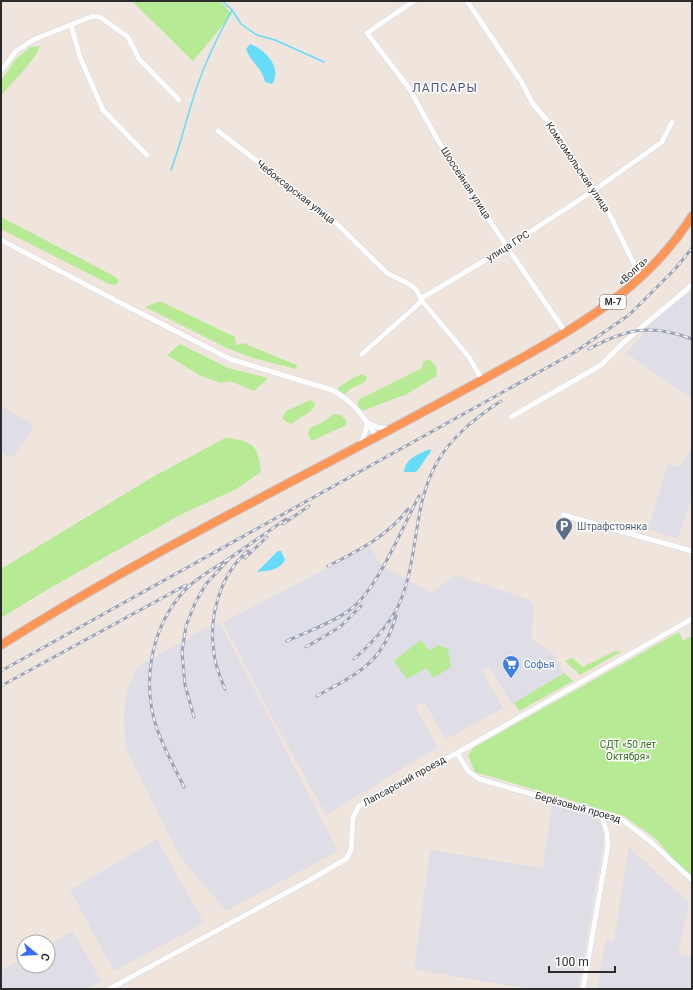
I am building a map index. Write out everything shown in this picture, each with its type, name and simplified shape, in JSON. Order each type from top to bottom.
[{"type":"highway","name":"«Волга»","points":[[1,645],[73,600],[377,437],[566,333],[607,306],[641,278],[671,247],[692,216]]},
{"type":"street","name":"Шоссейная улица","points":[[414,1],[368,34],[409,88],[437,138],[507,247],[566,333]]},
{"type":"street","name":"Комсомольская улица","points":[[467,1],[521,82],[533,104],[557,132],[593,191],[610,215],[641,278]]},
{"type":"street","points":[[1,71],[16,51],[35,39],[92,16],[100,17],[128,37],[139,59],[179,100]]},
{"type":"street","points":[[71,25],[80,57],[103,110],[147,156]]},
{"type":"street","name":"улица ГРС","points":[[362,354],[422,299],[507,247],[593,191],[662,142],[672,122]]},
{"type":"street","name":"Чебоксарская улица","points":[[218,131],[331,218],[387,273],[416,289],[422,299],[469,357],[482,380]]},
{"type":"street","points":[[1,240],[113,300],[230,359],[332,390],[349,401],[367,422],[377,437]]},
{"type":"street","points":[[511,417],[601,365],[623,343],[692,286]]},
{"type":"street","points":[[367,422],[376,427],[391,429]]},
{"type":"street","points":[[359,446],[365,434],[367,422]]},
{"type":"street","points":[[563,516],[692,552]]},
{"type":"street","name":"Лапсарский проезд","points":[[113,988],[308,882],[346,859],[351,850],[353,817],[359,806],[457,753],[692,619]]},
{"type":"street","name":"Берёзовый проезд","points":[[457,753],[468,771],[479,779],[618,818],[632,825],[692,880]]},
{"type":"street","points":[[583,989],[608,846],[607,833],[601,814]]},
{"type":"shaded area","points":[[692,290],[692,399],[626,353],[643,335],[645,327]]},
{"type":"shaded area","points":[[3,407],[32,424],[33,429],[12,458],[1,451],[1,411]]},
{"type":"shaded area","points":[[692,448],[692,497],[678,539],[648,529],[668,464],[679,467]]},
{"type":"shaded area","points":[[370,546],[381,565],[427,590],[430,594],[455,575],[530,600],[534,608],[531,635],[533,640],[552,652],[564,673],[512,704],[488,666],[482,670],[503,708],[446,739],[424,702],[415,706],[438,747],[326,815],[268,710],[223,622]]},
{"type":"shaded area","points":[[220,623],[338,851],[226,911],[180,857],[126,749],[124,716],[127,690],[136,669],[148,660],[155,659],[159,654],[191,636],[212,625]]},
{"type":"shaded area","points":[[552,804],[592,814],[599,822],[605,834],[578,989],[529,989],[414,969],[430,850],[543,868]]},
{"type":"shaded area","points":[[157,839],[204,923],[114,971],[70,890]]},
{"type":"shaded area","points":[[629,847],[689,903],[678,954],[692,957],[692,989],[597,989],[606,940],[614,941]]},
{"type":"shaded area","points":[[73,931],[101,981],[87,989],[1,989],[1,970],[16,962],[16,974],[56,974],[56,941]]},
{"type":"green space","points":[[132,1],[220,1],[232,14],[193,61]]},
{"type":"green space","points":[[40,46],[28,66],[1,96],[1,81],[16,59],[30,47]]},
{"type":"green space","points":[[1,217],[114,276],[119,281],[116,285],[109,284],[1,229]]},
{"type":"green space","points":[[160,301],[235,337],[236,345],[243,343],[297,365],[296,369],[253,358],[227,348],[145,307]]},
{"type":"green space","points":[[180,344],[228,368],[268,378],[254,391],[230,381],[221,383],[199,375],[167,355]]},
{"type":"green space","points":[[429,359],[436,367],[437,376],[407,394],[362,411],[358,406],[358,400],[422,368],[423,362]]},
{"type":"green space","points":[[363,374],[367,377],[365,382],[352,388],[345,394],[340,392],[338,388],[354,377]]},
{"type":"green space","points":[[310,400],[315,403],[312,410],[292,424],[288,423],[282,418],[286,411]]},
{"type":"green space","points":[[334,414],[341,415],[346,420],[346,425],[312,441],[308,434],[310,428],[323,422]]},
{"type":"green space","points":[[225,438],[242,440],[252,446],[258,456],[261,472],[236,489],[180,515],[50,588],[1,618],[1,569],[151,478]]},
{"type":"green space","name":"СДТ «50 лет Октября»","points":[[679,632],[683,641],[692,636],[692,875],[683,870],[656,839],[624,816],[475,772],[468,756],[473,748]]},
{"type":"green space","points":[[421,640],[430,651],[438,645],[448,649],[451,667],[433,678],[426,668],[407,679],[394,661]]},
{"type":"green space","points":[[615,651],[621,652],[580,675],[565,661],[572,658],[583,667]]},
{"type":"green space","points":[[564,673],[573,681],[519,711],[514,703]]},
{"type":"water","points":[[250,44],[256,46],[271,60],[275,72],[275,78],[272,84],[265,82],[261,72],[250,58],[246,49]]},
{"type":"water","points":[[430,449],[431,451],[418,470],[415,472],[404,472],[407,463],[413,457]]},
{"type":"water","points":[[278,551],[281,551],[285,560],[280,566],[257,572]]},
{"type":"waterway","points":[[171,170],[205,65],[232,10],[222,1]]},
{"type":"waterway","points":[[232,10],[241,24],[257,35],[275,40],[324,62]]},
{"type":"railway","points":[[1,671],[575,352],[629,315],[676,268],[692,248]]},
{"type":"railway","points":[[589,349],[616,336],[640,330],[664,331],[692,339]]},
{"type":"railway","points":[[354,659],[380,633],[392,618],[400,602],[410,568],[423,498],[428,481],[436,464],[449,445],[464,429],[501,401]]},
{"type":"railway","points":[[287,641],[344,614],[361,599],[371,587],[389,557],[419,496]]},
{"type":"railway","points":[[283,524],[309,506]]},
{"type":"railway","points":[[328,566],[382,535],[400,519],[408,509]]},
{"type":"railway","points":[[194,717],[185,685],[182,652],[186,626],[195,603],[206,584],[230,558],[286,519]]},
{"type":"railway","points":[[245,558],[267,537]]},
{"type":"railway","points":[[225,689],[215,658],[213,640],[215,611],[223,584],[238,561],[248,551]]},
{"type":"railway","points":[[184,787],[163,744],[152,712],[150,677],[155,643],[169,611],[184,591],[196,580],[230,558]]},
{"type":"railway","points":[[1,686],[186,585]]},
{"type":"railway","points":[[306,647],[340,627],[361,606]]},
{"type":"railway","points":[[317,696],[345,681],[367,665],[376,656],[384,646],[396,616]]},
{"type":"place","name":"Штрафстоянка","points":[[564,541]]},
{"type":"place","name":"Софья","points":[[511,679]]},
{"type":"district","name":"ЛАПСАРЫ","points":[[445,88]]}]
